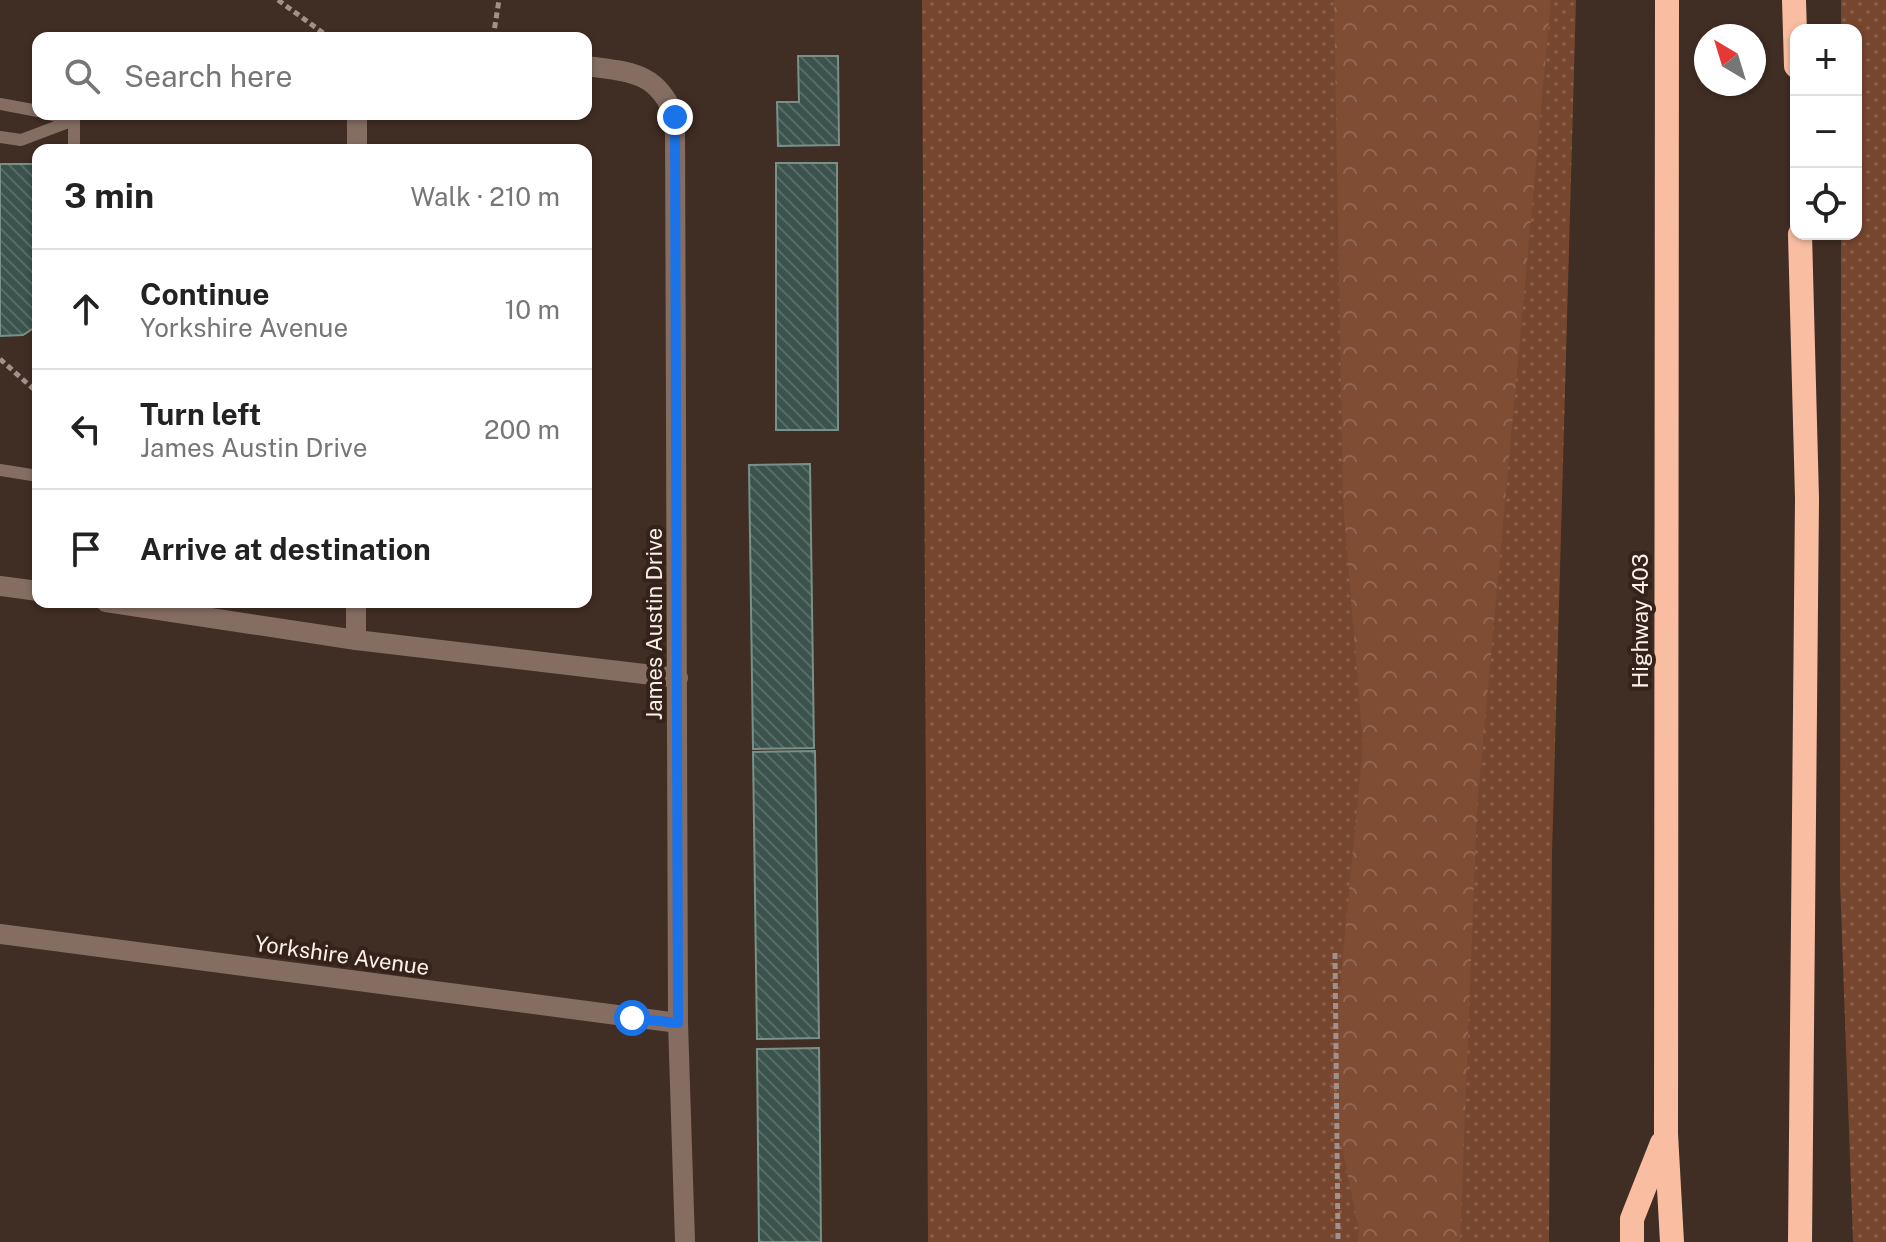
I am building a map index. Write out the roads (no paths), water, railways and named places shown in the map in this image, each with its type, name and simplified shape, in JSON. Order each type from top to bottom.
[{"type":"highway","name":"Highway 403","points":[[1667,0],[1666,1134],[1672,1242]]},
{"type":"highway","points":[[1794,0],[1795,24]]},
{"type":"highway","points":[[1800,240],[1807,498],[1800,1242]]},
{"type":"highway","points":[[1632,1242],[1632,1219],[1666,1134]]},
{"type":"street","name":"James Austin Drive","points":[[592,67],[635,73],[654,83],[667,98],[675,117],[678,1023],[685,1242]]},
{"type":"street","points":[[357,120],[357,144]]},
{"type":"street","points":[[0,586],[32,590]]},
{"type":"street","points":[[145,608],[356,640],[678,678]]},
{"type":"street","points":[[356,608],[356,640]]},
{"type":"street","name":"Yorkshire Avenue","points":[[0,934],[678,1023]]},
{"type":"lane","points":[[0,104],[32,110]]},
{"type":"lane","points":[[0,137],[21,140],[74,120],[74,144]]},
{"type":"lane","points":[[0,470],[32,474]]}]
